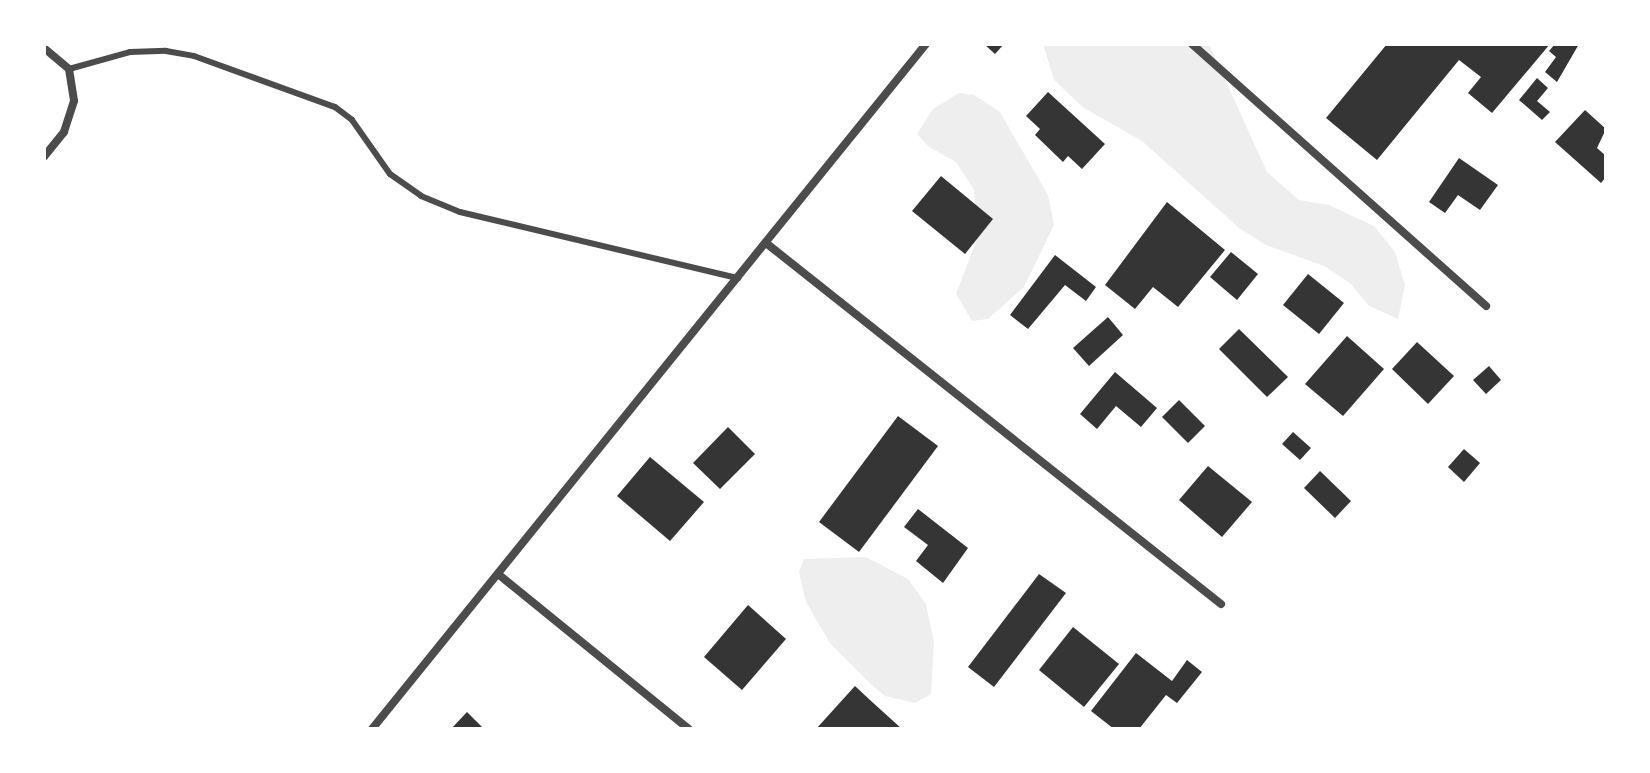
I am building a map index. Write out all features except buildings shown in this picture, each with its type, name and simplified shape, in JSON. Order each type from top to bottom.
[{"type":"street","points":[[372,729],[926,44]]},
{"type":"street","points":[[1192,44],[1486,306]]},
{"type":"street","points":[[44,48],[69,69],[74,101],[64,132],[44,157]]},
{"type":"street","points":[[766,243],[1221,604]]},
{"type":"street","points":[[498,574],[689,729]]},
{"type":"lane","points":[[69,69],[130,52],[194,56],[335,107],[352,120],[390,174],[421,196],[460,212],[738,278]]},
{"type":"shaded area","points":[[1043,44],[1209,44],[1267,172],[1299,200],[1329,205],[1374,226],[1395,252],[1405,285],[1398,319],[1369,306],[1350,283],[1324,266],[1266,245],[1239,228],[1142,141],[1084,108],[1054,80]]},
{"type":"shaded area","points":[[959,93],[974,95],[1000,112],[1048,195],[1054,225],[1024,287],[988,319],[972,321],[956,294],[977,239],[974,190],[956,162],[929,147],[917,134],[933,109]]},
{"type":"shaded area","points":[[866,557],[908,579],[926,604],[934,642],[931,694],[915,703],[885,696],[874,687],[830,643],[806,602],[799,572],[804,559]]}]
